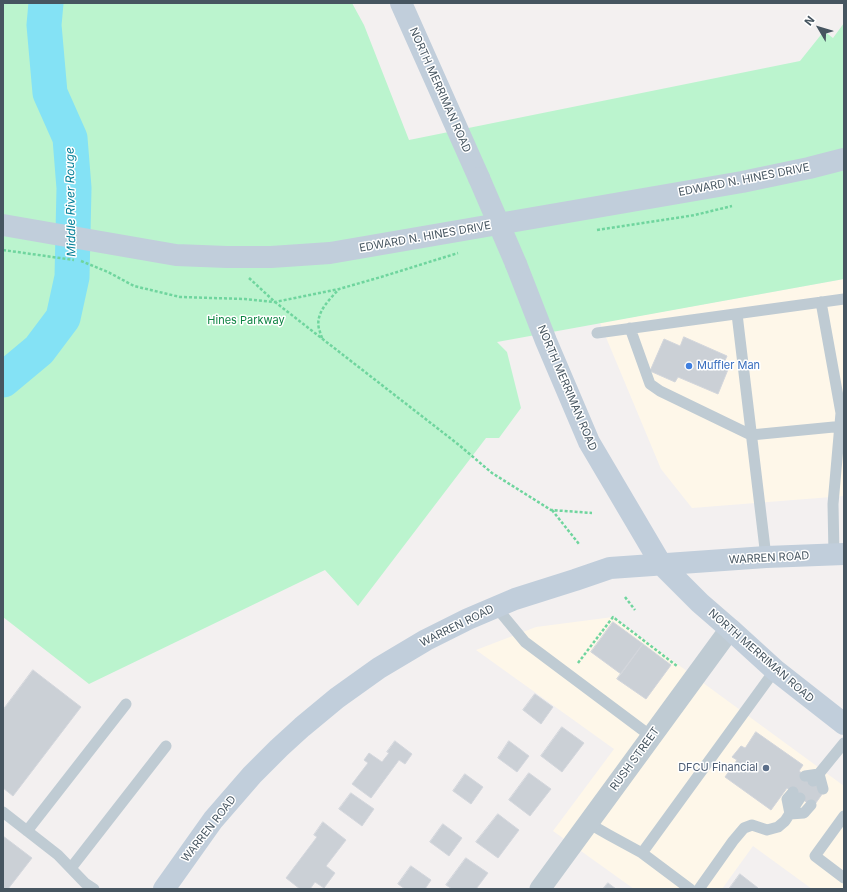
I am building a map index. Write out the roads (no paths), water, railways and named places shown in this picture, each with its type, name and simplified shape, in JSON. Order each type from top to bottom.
[{"type":"main road","name":"NORTH MERRIMAN ROAD","points":[[401,3],[516,264],[546,341],[589,442],[661,564],[700,603],[775,670],[840,715]]},
{"type":"main road","name":"EDWARD N. HINES DRIVE","points":[[3,225],[176,255],[271,257],[330,253],[742,182],[844,159]]},
{"type":"main road","name":"WARREN ROAD","points":[[164,889],[213,820],[252,775],[302,727],[337,698],[379,668],[426,640],[468,619],[515,600],[610,568],[766,557],[839,554]]},
{"type":"street","name":"RUSH STREET","points":[[540,889],[730,629]]},
{"type":"lane","points":[[597,333],[844,299]]},
{"type":"lane","points":[[821,302],[842,426],[840,480],[833,504],[839,554]]},
{"type":"lane","points":[[737,314],[766,557]]},
{"type":"lane","points":[[630,328],[650,384],[660,391],[751,435],[842,426]]},
{"type":"lane","points":[[496,607],[524,642],[652,736]]},
{"type":"lane","points":[[642,853],[775,670]]},
{"type":"lane","points":[[27,831],[126,704]]},
{"type":"lane","points":[[823,789],[812,777],[844,743]]},
{"type":"lane","points":[[71,868],[166,746]]},
{"type":"lane","points":[[699,889],[744,828],[752,825],[767,830],[778,827],[790,814],[787,799],[796,795]]},
{"type":"lane","points":[[790,814],[804,813],[811,805]]},
{"type":"lane","points":[[3,812],[58,855],[85,883],[94,889]]},
{"type":"lane","points":[[844,816],[815,856],[844,878]]},
{"type":"lane","points":[[588,823],[642,853],[690,889]]},
{"type":"waterway","name":"Middle River Rouge","points":[[3,380],[39,350],[63,318],[72,277],[74,188],[70,138],[50,93],[44,25],[46,3]]},
{"type":"place","name":"Muffler Man","points":[[689,366]]},
{"type":"place","name":"DFCU Financial","points":[[766,768]]},
{"type":"park label","name":"Hines Parkway","points":[[246,321]]}]
